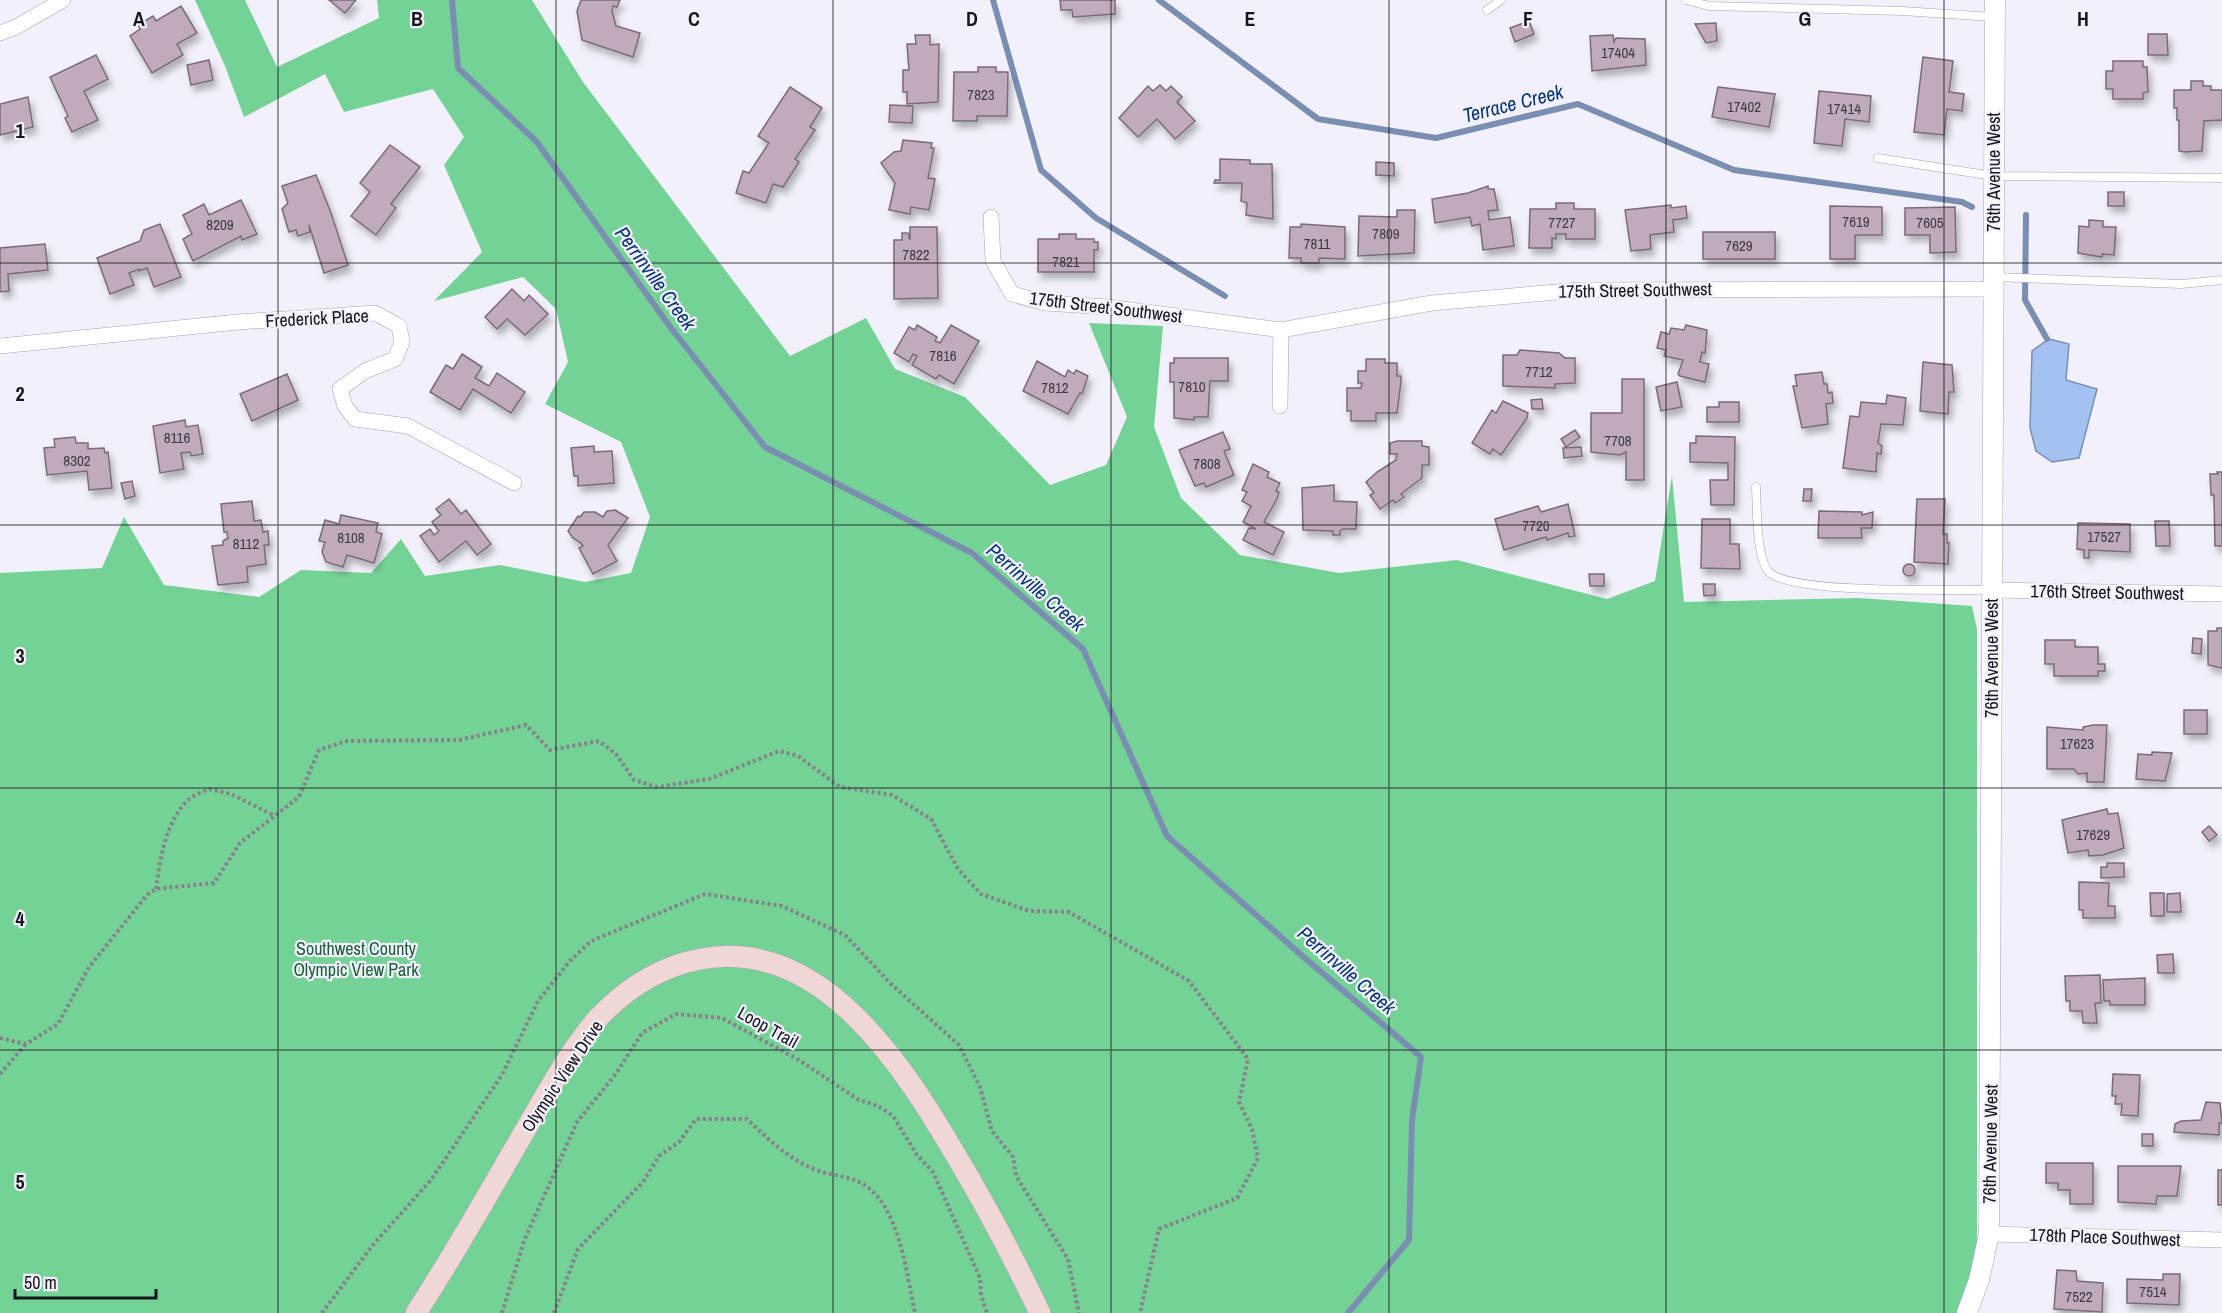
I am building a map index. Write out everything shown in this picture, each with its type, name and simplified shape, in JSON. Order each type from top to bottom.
[{"type":"main road","name":"Olympic View Drive","points":[[416,1313],[450,1261],[543,1100],[598,1019],[614,1002],[648,978],[692,961],[734,956],[780,967],[818,987],[848,1009],[877,1039],[940,1128],[1000,1233],[1040,1313]]},
{"type":"street","points":[[0,33],[16,27],[63,0]]},
{"type":"street","name":"76th Avenue West","points":[[1967,1313],[1979,1280],[1989,1234],[1995,9]]},
{"type":"street","name":"175th Street Southwest","points":[[991,217],[993,261],[1012,294],[1045,303],[1108,307],[1281,330],[1432,303],[1579,290],[1993,283]]},
{"type":"street","name":"Frederick Place","points":[[0,346],[238,322],[375,314],[399,326],[402,342],[395,359],[365,371],[340,389],[345,406],[355,419],[408,426],[514,483]]},
{"type":"street","points":[[1280,406],[1281,330]]},
{"type":"street","name":"176th Street Southwest","points":[[1991,590],[2222,594]]},
{"type":"street","name":"178th Place Southwest","points":[[1989,1234],[2222,1240]]},
{"type":"lane","points":[[1487,10],[1501,0]]},
{"type":"lane","points":[[1686,0],[1709,6],[1903,11],[1995,9]]},
{"type":"lane","points":[[1878,158],[1993,176],[2222,178]]},
{"type":"lane","points":[[1993,283],[2181,284],[2222,280]]},
{"type":"lane","points":[[1756,487],[1762,559],[1769,572],[1784,580],[1836,588],[1991,590]]},
{"type":"path","points":[[0,1074],[26,1044],[58,1024],[89,968],[147,895],[156,889],[214,883],[240,843],[299,797],[319,750],[347,741],[459,740],[526,725],[550,750],[599,741],[616,754],[634,780],[657,787],[710,779],[779,752],[798,756],[840,787],[892,795],[931,819],[958,869],[981,894],[1029,911],[1069,912],[1189,981],[1248,1059],[1239,1102],[1252,1129],[1258,1158],[1237,1198],[1159,1229],[1140,1313]]},
{"type":"path","points":[[156,889],[160,858],[171,825],[188,799],[209,789],[231,794],[275,816]]},
{"type":"path","points":[[322,1313],[372,1246],[431,1180],[502,1075],[538,1002],[569,962],[591,941],[705,894],[782,906],[844,935],[891,984],[959,1045],[980,1087],[992,1131],[1013,1157],[1016,1176],[1068,1259],[1079,1313]]},
{"type":"path","name":"Loop Trail","points":[[502,1313],[524,1241],[577,1122],[615,1075],[642,1033],[676,1014],[722,1018],[799,1060],[859,1100],[878,1106],[893,1116],[917,1155],[933,1172],[980,1278],[981,1295],[987,1313]]},
{"type":"path","points":[[0,1038],[26,1044]]},
{"type":"path","points":[[554,1313],[578,1249],[643,1182],[659,1156],[679,1142],[696,1119],[747,1119],[783,1154],[817,1171],[849,1177],[871,1190],[900,1240],[915,1313]]},
{"type":"green space","name":"Southwest County Olympic View Park","points":[[195,0],[245,0],[277,67],[379,18],[377,0],[532,0],[583,82],[790,356],[866,318],[895,369],[965,397],[1050,485],[1106,465],[1127,417],[1089,323],[1163,326],[1154,427],[1181,498],[1240,555],[1339,573],[1457,560],[1607,599],[1655,581],[1672,476],[1684,602],[1859,598],[1972,606],[1977,629],[1977,1313],[0,1313],[0,573],[102,568],[124,517],[164,585],[259,597],[301,570],[371,573],[401,539],[425,576],[500,565],[585,582],[631,573],[650,517],[621,442],[545,404],[568,362],[556,309],[523,277],[434,301],[482,252],[444,165],[464,137],[433,89],[344,112],[325,74],[244,117],[225,66]]},
{"type":"water","points":[[2049,339],[2069,344],[2066,380],[2097,389],[2079,458],[2052,462],[2036,451],[2030,428],[2032,351]]},
{"type":"building","points":[[329,0],[356,0],[345,13]]},
{"type":"building","points":[[581,0],[620,0],[617,7],[613,6],[612,11],[616,26],[640,33],[633,57],[582,40],[577,11]]},
{"type":"building","points":[[1060,0],[1115,0],[1115,14],[1073,17],[1072,10],[1061,10]]},
{"type":"building","points":[[181,6],[197,33],[177,44],[183,55],[152,73],[130,36],[140,29],[138,25],[153,16],[156,21]]},
{"type":"building","points":[[1529,21],[1534,34],[1515,42],[1510,28]]},
{"type":"building","points":[[1716,23],[1717,41],[1706,43],[1695,24]]},
{"type":"building","points":[[2148,34],[2167,34],[2168,55],[2148,55]]},
{"type":"building","points":[[915,35],[930,35],[930,45],[939,44],[938,102],[907,104],[907,92],[903,92],[903,70],[909,70],[907,44],[916,44]]},
{"type":"building","points":[[1613,35],[1614,42],[1616,38],[1645,39],[1646,65],[1592,71],[1590,36]]},
{"type":"building","points":[[96,55],[108,79],[84,91],[98,120],[72,132],[65,118],[68,116],[50,77]]},
{"type":"building","points":[[1923,57],[1953,61],[1949,92],[1964,94],[1962,111],[1947,109],[1944,135],[1914,132]]},
{"type":"building","points":[[209,60],[213,80],[191,85],[187,65]]},
{"type":"building","points":[[2113,61],[2143,61],[2143,67],[2147,67],[2148,92],[2143,93],[2143,99],[2113,99],[2113,89],[2106,89],[2106,71],[2113,71]]},
{"type":"building","points":[[978,67],[996,67],[996,72],[1008,72],[1007,116],[977,116],[977,121],[953,121],[954,72],[978,72]]},
{"type":"building","points":[[2191,81],[2203,81],[2203,86],[2211,86],[2211,90],[2222,90],[2222,120],[2204,121],[2202,151],[2184,152],[2179,151],[2179,120],[2177,120],[2177,108],[2174,108],[2174,90],[2191,90]]},
{"type":"building","points":[[1160,85],[1166,91],[1171,86],[1182,97],[1177,102],[1195,121],[1175,139],[1157,119],[1138,137],[1119,118],[1148,86],[1153,91]]},
{"type":"building","points":[[790,87],[822,108],[810,127],[815,130],[795,159],[799,162],[783,187],[773,184],[766,203],[736,193],[743,171],[749,173],[769,143],[758,136]]},
{"type":"building","points":[[1718,87],[1775,94],[1769,127],[1712,117]]},
{"type":"building","points":[[1819,91],[1871,96],[1869,122],[1845,119],[1842,146],[1814,143]]},
{"type":"building","points":[[28,97],[33,127],[0,135],[0,104]]},
{"type":"building","points":[[890,105],[913,106],[912,123],[889,122]]},
{"type":"building","points":[[903,140],[932,143],[931,148],[934,148],[928,178],[935,179],[929,210],[911,207],[910,214],[889,210],[895,183],[881,163],[894,152],[901,151]]},
{"type":"building","points":[[390,145],[420,167],[391,204],[396,208],[376,235],[351,216],[370,192],[360,183]]},
{"type":"building","points":[[1220,159],[1250,160],[1250,164],[1272,164],[1273,219],[1246,215],[1247,203],[1241,201],[1242,183],[1214,183],[1215,180],[1220,180]]},
{"type":"building","points":[[1376,162],[1394,163],[1394,176],[1376,175]]},
{"type":"building","points":[[316,175],[348,265],[324,273],[309,225],[310,232],[298,236],[296,230],[289,232],[282,209],[288,203],[282,186]]},
{"type":"building","points":[[1488,186],[1488,189],[1494,189],[1498,210],[1488,211],[1489,220],[1510,217],[1514,246],[1483,250],[1480,224],[1472,226],[1470,217],[1435,223],[1432,199],[1468,193]]},
{"type":"building","points":[[2108,192],[2124,192],[2124,206],[2108,206]]},
{"type":"building","points":[[241,200],[257,234],[242,240],[241,236],[193,261],[183,239],[192,234],[183,215],[204,204],[209,215]]},
{"type":"building","points":[[1556,203],[1574,203],[1574,209],[1595,209],[1595,239],[1566,239],[1566,234],[1556,234],[1556,239],[1552,238],[1552,248],[1529,248],[1530,209],[1556,209]]},
{"type":"building","points":[[1671,205],[1671,208],[1686,206],[1687,218],[1673,220],[1674,232],[1650,235],[1651,249],[1631,251],[1625,210]]},
{"type":"building","points":[[1830,206],[1882,207],[1882,235],[1855,235],[1855,259],[1830,259]]},
{"type":"building","points":[[1955,207],[1956,252],[1930,253],[1930,235],[1905,235],[1905,208]]},
{"type":"building","points":[[1397,210],[1415,210],[1414,253],[1358,256],[1359,216],[1397,217]]},
{"type":"building","points":[[2089,220],[2103,221],[2103,227],[2116,227],[2114,255],[2102,254],[2102,257],[2078,253],[2079,226],[2089,227]]},
{"type":"building","points":[[160,224],[181,277],[154,287],[147,268],[139,271],[139,269],[129,273],[134,285],[110,294],[97,258],[140,241],[144,230]]},
{"type":"building","points":[[1301,224],[1345,227],[1345,259],[1319,258],[1319,263],[1301,263],[1301,258],[1289,258],[1290,227],[1301,227]]},
{"type":"building","points":[[910,227],[937,227],[938,298],[894,299],[894,240],[902,240],[902,233],[908,233],[910,240]]},
{"type":"building","points":[[1703,232],[1775,232],[1775,259],[1703,259]]},
{"type":"building","points":[[1059,234],[1076,234],[1076,239],[1094,239],[1094,242],[1098,242],[1098,250],[1094,250],[1094,272],[1038,272],[1038,239],[1059,239]]},
{"type":"building","points":[[45,244],[48,270],[8,274],[9,291],[0,292],[0,248]]},
{"type":"building","points":[[512,289],[524,301],[529,295],[548,314],[525,335],[507,319],[497,329],[485,317]]},
{"type":"building","points":[[917,325],[937,337],[935,341],[940,343],[951,325],[979,341],[954,384],[939,375],[936,379],[912,365],[917,356],[913,354],[909,362],[894,353],[909,327],[915,330]]},
{"type":"building","points":[[1686,325],[1707,330],[1705,353],[1702,352],[1700,362],[1709,364],[1705,382],[1680,376],[1678,374],[1683,360],[1664,356],[1666,350],[1657,348],[1661,332],[1669,334],[1671,328],[1684,330]]},
{"type":"building","points":[[1520,350],[1559,353],[1565,358],[1575,358],[1575,383],[1555,384],[1555,388],[1503,386],[1503,355],[1517,355]]},
{"type":"building","points":[[462,354],[482,367],[475,378],[489,386],[497,373],[525,392],[511,413],[473,389],[460,410],[430,392],[446,365],[453,369]]},
{"type":"building","points":[[1174,358],[1228,358],[1228,381],[1210,381],[1208,417],[1194,417],[1194,420],[1174,418],[1174,382],[1170,382],[1170,363],[1174,363]]},
{"type":"building","points":[[1366,359],[1385,359],[1385,363],[1397,363],[1397,376],[1401,376],[1401,381],[1397,413],[1376,413],[1376,421],[1351,421],[1351,411],[1347,411],[1347,388],[1361,388],[1362,383],[1358,383],[1358,371],[1366,371]]},
{"type":"building","points":[[1037,361],[1065,377],[1068,370],[1074,374],[1076,370],[1088,376],[1082,394],[1080,393],[1068,414],[1023,391]]},
{"type":"building","points":[[1923,362],[1952,365],[1954,392],[1949,392],[1948,414],[1920,411]]},
{"type":"building","points":[[1822,372],[1828,393],[1832,392],[1833,403],[1826,404],[1828,424],[1802,428],[1793,386],[1797,386],[1795,375]]},
{"type":"building","points":[[287,374],[298,400],[252,421],[240,394]]},
{"type":"building","points":[[1622,379],[1644,379],[1644,480],[1626,480],[1626,452],[1620,455],[1591,452],[1591,413],[1622,413]]},
{"type":"building","points":[[1677,382],[1682,407],[1661,411],[1656,387]]},
{"type":"building","points":[[1887,395],[1906,398],[1903,425],[1881,424],[1878,443],[1882,446],[1881,454],[1877,453],[1876,472],[1843,468],[1850,416],[1859,417],[1861,402],[1886,404]]},
{"type":"building","points":[[1542,399],[1543,409],[1532,409],[1531,400]]},
{"type":"building","points":[[1503,401],[1528,413],[1527,418],[1501,455],[1493,449],[1490,454],[1472,443],[1492,410],[1496,413]]},
{"type":"building","points":[[1719,402],[1739,402],[1739,422],[1707,422],[1707,407],[1719,407]]},
{"type":"building","points":[[185,420],[186,427],[198,425],[203,454],[191,456],[190,452],[181,453],[184,469],[160,473],[153,426]]},
{"type":"building","points":[[1575,430],[1580,437],[1566,447],[1561,439]]},
{"type":"building","points":[[1223,432],[1230,449],[1224,451],[1234,475],[1206,487],[1204,483],[1195,486],[1179,450]]},
{"type":"building","points":[[1696,436],[1735,437],[1734,505],[1711,505],[1710,480],[1728,480],[1728,463],[1690,462],[1690,443],[1696,443]]},
{"type":"building","points":[[75,437],[76,443],[88,443],[88,449],[104,448],[105,453],[108,452],[112,488],[89,490],[87,471],[47,475],[44,448],[55,447],[54,439]]},
{"type":"building","points":[[1422,441],[1422,446],[1429,447],[1429,465],[1422,465],[1422,478],[1401,494],[1404,497],[1395,503],[1393,500],[1380,509],[1370,495],[1374,493],[1366,482],[1396,460],[1397,454],[1390,454],[1390,443]]},
{"type":"building","points":[[594,446],[594,452],[612,451],[614,483],[578,486],[578,476],[574,476],[571,448]]},
{"type":"building","points":[[1581,447],[1582,456],[1564,458],[1563,448]]},
{"type":"building","points":[[1253,464],[1269,472],[1267,477],[1280,483],[1276,491],[1279,492],[1277,499],[1264,522],[1284,532],[1273,555],[1243,540],[1249,528],[1256,529],[1243,522],[1251,506],[1242,501],[1247,492],[1242,490]]},
{"type":"building","points":[[2217,472],[2222,472],[2222,546],[2215,546],[2214,495],[2211,495],[2210,474],[2218,474]]},
{"type":"building","points":[[132,481],[135,496],[125,499],[121,483]]},
{"type":"building","points":[[1334,485],[1334,501],[1357,502],[1356,529],[1343,529],[1340,535],[1333,535],[1333,531],[1303,530],[1302,488]]},
{"type":"building","points":[[1804,489],[1812,489],[1811,501],[1803,501]]},
{"type":"building","points":[[449,499],[461,514],[466,510],[491,544],[477,555],[466,541],[439,562],[420,536],[430,529],[434,535],[439,531],[432,522],[441,515],[436,509]]},
{"type":"building","points":[[1917,499],[1945,499],[1943,534],[1947,534],[1947,543],[1949,543],[1948,564],[1914,562]]},
{"type":"building","points":[[252,501],[254,521],[261,520],[263,532],[268,531],[269,545],[264,545],[266,564],[247,567],[248,582],[218,585],[212,546],[223,545],[223,541],[228,538],[227,532],[224,532],[221,504]]},
{"type":"building","points":[[1568,504],[1575,536],[1569,537],[1568,533],[1547,540],[1546,537],[1504,550],[1495,519],[1538,506],[1541,512]]},
{"type":"building","points":[[615,510],[628,518],[608,545],[617,561],[593,574],[579,548],[583,546],[568,531],[578,516],[580,517],[584,512],[595,512],[603,517],[607,511]]},
{"type":"building","points":[[1819,511],[1862,512],[1862,515],[1873,512],[1872,528],[1861,528],[1862,538],[1818,538]]},
{"type":"building","points":[[341,515],[378,523],[376,532],[382,534],[374,563],[347,555],[343,567],[326,562],[322,552],[325,542],[319,541],[325,520],[339,524]]},
{"type":"building","points":[[1702,519],[1730,519],[1730,544],[1739,544],[1740,569],[1701,568]]},
{"type":"building","points":[[2155,521],[2169,521],[2170,546],[2156,546]]},
{"type":"building","points":[[2078,523],[2130,524],[2130,552],[2089,550],[2089,558],[2084,558],[2084,550],[2077,549]]},
{"type":"building","points":[[1909,564],[1915,570],[1909,576],[1903,570]]},
{"type":"building","points":[[1589,574],[1604,574],[1604,586],[1590,586]]},
{"type":"building","points":[[1703,584],[1715,584],[1715,595],[1704,596]]},
{"type":"building","points":[[2217,628],[2222,628],[2222,668],[2208,665],[2208,631],[2217,631]]},
{"type":"building","points":[[2193,638],[2202,639],[2201,654],[2192,653]]},
{"type":"building","points":[[2045,640],[2075,640],[2075,647],[2098,647],[2098,664],[2105,664],[2105,671],[2098,671],[2098,676],[2054,676],[2054,664],[2045,664]]},
{"type":"building","points":[[2184,710],[2207,710],[2207,734],[2184,734]]},
{"type":"building","points":[[2107,725],[2104,782],[2087,782],[2087,773],[2078,774],[2074,769],[2047,769],[2047,727],[2083,730],[2083,727]]},
{"type":"building","points":[[2152,752],[2172,753],[2165,781],[2136,779],[2138,754],[2152,755]]},
{"type":"building","points":[[2107,809],[2108,814],[2118,813],[2124,848],[2103,855],[2089,856],[2088,850],[2068,853],[2062,820]]},
{"type":"building","points":[[2209,826],[2217,835],[2209,841],[2202,832]]},
{"type":"building","points":[[2107,863],[2124,863],[2124,877],[2101,878],[2101,867],[2107,867]]},
{"type":"building","points":[[2079,882],[2109,883],[2108,906],[2115,906],[2115,918],[2083,918],[2083,910],[2079,910]]},
{"type":"building","points":[[2150,893],[2164,893],[2164,916],[2151,916]]},
{"type":"building","points":[[2180,893],[2181,912],[2167,912],[2167,894]]},
{"type":"building","points":[[2173,954],[2174,973],[2158,973],[2157,955]]},
{"type":"building","points":[[2100,975],[2101,1003],[2095,1003],[2097,1023],[2083,1023],[2082,1011],[2070,1011],[2070,1001],[2066,1001],[2065,976]]},
{"type":"building","points":[[2145,978],[2145,1005],[2110,1005],[2110,1001],[2104,1001],[2103,980]]},
{"type":"building","points":[[2113,1074],[2140,1075],[2138,1116],[2121,1115],[2122,1104],[2115,1104],[2116,1096],[2112,1096]]},
{"type":"building","points":[[2206,1102],[2220,1103],[2222,1123],[2219,1123],[2219,1135],[2174,1132],[2175,1124],[2181,1121],[2201,1120]]},
{"type":"building","points":[[2142,1134],[2153,1134],[2153,1146],[2142,1146]]},
{"type":"building","points":[[2046,1163],[2093,1163],[2093,1204],[2070,1204],[2070,1190],[2058,1190],[2058,1183],[2046,1183]]},
{"type":"building","points":[[2118,1166],[2181,1166],[2177,1196],[2157,1196],[2156,1204],[2118,1202]]},
{"type":"building","points":[[2218,1170],[2222,1170],[2222,1205],[2218,1205]]},
{"type":"building","points":[[2057,1270],[2076,1271],[2077,1281],[2103,1283],[2102,1312],[2054,1309]]},
{"type":"building","points":[[2163,1274],[2180,1274],[2179,1305],[2127,1303],[2127,1279],[2163,1280]]},
{"type":"waterway","name":"Perrinville Creek","points":[[452,0],[458,68],[536,141],[671,328],[765,447],[972,553],[1083,649],[1167,836],[1421,1057],[1412,1120],[1409,1240],[1348,1313]]},
{"type":"waterway","points":[[993,0],[1041,170],[1096,218],[1225,296]]},
{"type":"waterway","name":"Terrace Creek","points":[[1159,0],[1318,119],[1436,138],[1578,104],[1734,170],[1962,202],[1972,207]]},
{"type":"waterway","name":"Terrace Creek","points":[[2026,215],[2025,300],[2047,339]]}]
